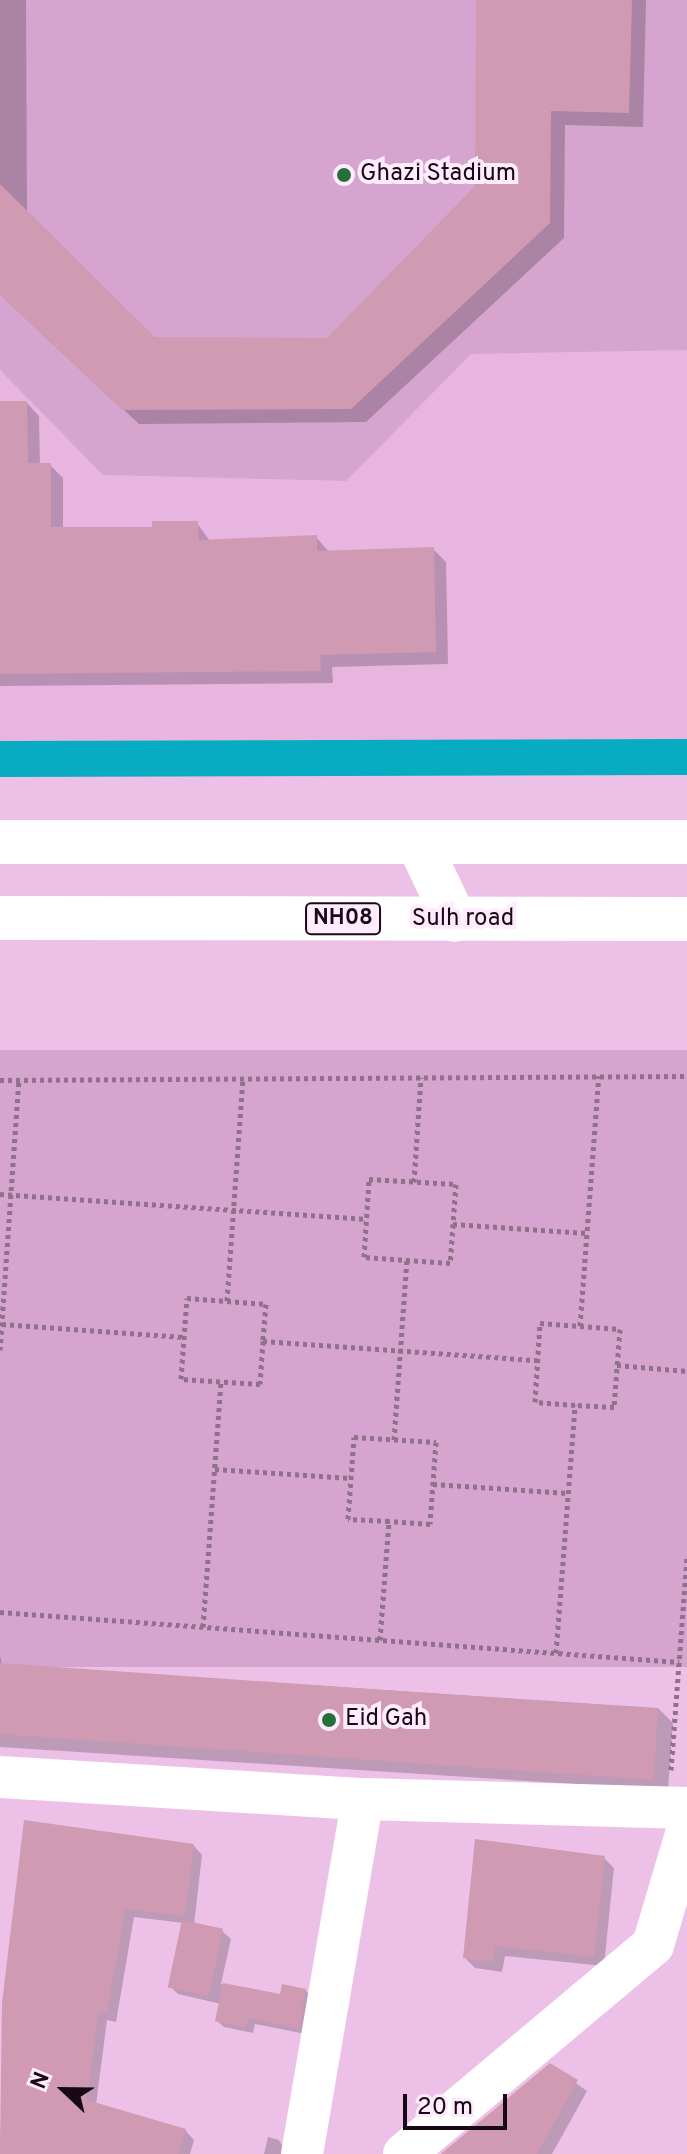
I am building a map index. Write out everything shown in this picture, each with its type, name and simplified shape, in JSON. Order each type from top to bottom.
[{"type":"highway","points":[[0,842],[687,842]]},
{"type":"highway","points":[[418,842],[455,920]]},
{"type":"highway","name":"Sulh road","points":[[0,918],[687,919]]},
{"type":"street","points":[[0,1777],[681,1815],[653,1945],[404,2154]]},
{"type":"street","points":[[302,2154],[363,1799]]},
{"type":"path","points":[[580,1326],[599,1076]]},
{"type":"path","points":[[0,1080],[687,1076]]},
{"type":"path","points":[[414,1182],[421,1077]]},
{"type":"path","points":[[227,1301],[243,1079]]},
{"type":"path","points":[[0,1350],[19,1080]]},
{"type":"path","points":[[369,1179],[414,1182],[456,1184],[450,1263],[364,1257],[369,1179]]},
{"type":"path","points":[[0,1194],[367,1219]]},
{"type":"path","points":[[453,1224],[587,1233]]},
{"type":"path","points":[[394,1440],[407,1260]]},
{"type":"path","points":[[187,1298],[227,1301],[266,1304],[260,1384],[181,1379],[187,1298]]},
{"type":"path","points":[[540,1323],[620,1329],[614,1407],[535,1402],[537,1360],[540,1323]]},
{"type":"path","points":[[2,1324],[184,1337]]},
{"type":"path","points":[[263,1341],[537,1360]]},
{"type":"path","points":[[617,1365],[687,1371]]},
{"type":"path","points":[[203,1627],[221,1381]]},
{"type":"path","points":[[556,1653],[575,1405]]},
{"type":"path","points":[[354,1437],[436,1442],[430,1524],[348,1519],[351,1478],[354,1437]]},
{"type":"path","points":[[215,1469],[351,1478]]},
{"type":"path","points":[[433,1484],[568,1493]]},
{"type":"path","points":[[380,1640],[389,1521]]},
{"type":"path","points":[[681,1815],[679,1662],[687,1559]]},
{"type":"path","points":[[0,1612],[679,1662]]},
{"type":"shaded area","name":"Ghazi Stadium","points":[[0,0],[687,0],[687,350],[471,354],[346,481],[103,475],[0,370]]},
{"type":"shaded area","points":[[687,350],[687,739],[0,742],[0,370],[103,475],[345,481],[471,353]]},
{"type":"shaded area","points":[[0,1050],[687,1050],[687,1667],[0,1667]]},
{"type":"building","points":[[476,0],[632,0],[629,113],[551,111],[550,223],[351,409],[122,410],[0,295],[0,184],[155,337],[327,338],[475,186]]},
{"type":"building","points":[[0,401],[27,401],[28,463],[51,463],[51,527],[152,527],[152,521],[198,521],[199,540],[317,535],[317,551],[434,547],[436,652],[320,655],[321,671],[0,674]]},
{"type":"building","name":"Eid Gah","points":[[0,1663],[658,1709],[653,1780],[0,1734]]},
{"type":"building","points":[[24,1820],[194,1844],[185,1916],[125,1909],[107,2013],[98,2012],[87,2100],[186,2129],[178,2154],[0,2154],[2,2003]]},
{"type":"building","points":[[475,1839],[605,1856],[594,1957],[495,1946],[492,1962],[463,1958]]},
{"type":"building","points":[[182,1920],[223,1929],[209,1996],[168,1987]]},
{"type":"building","points":[[223,1983],[280,1994],[282,1984],[306,1989],[299,2029],[248,2018],[246,2028],[215,2021]]},
{"type":"building","points":[[550,2063],[578,2080],[537,2154],[441,2154]]},
{"type":"waterway","points":[[0,759],[687,757]]},
{"type":"place","name":"Ghazi Stadium","points":[[344,175]]},
{"type":"place","name":"Eid Gah","points":[[329,1720]]}]
